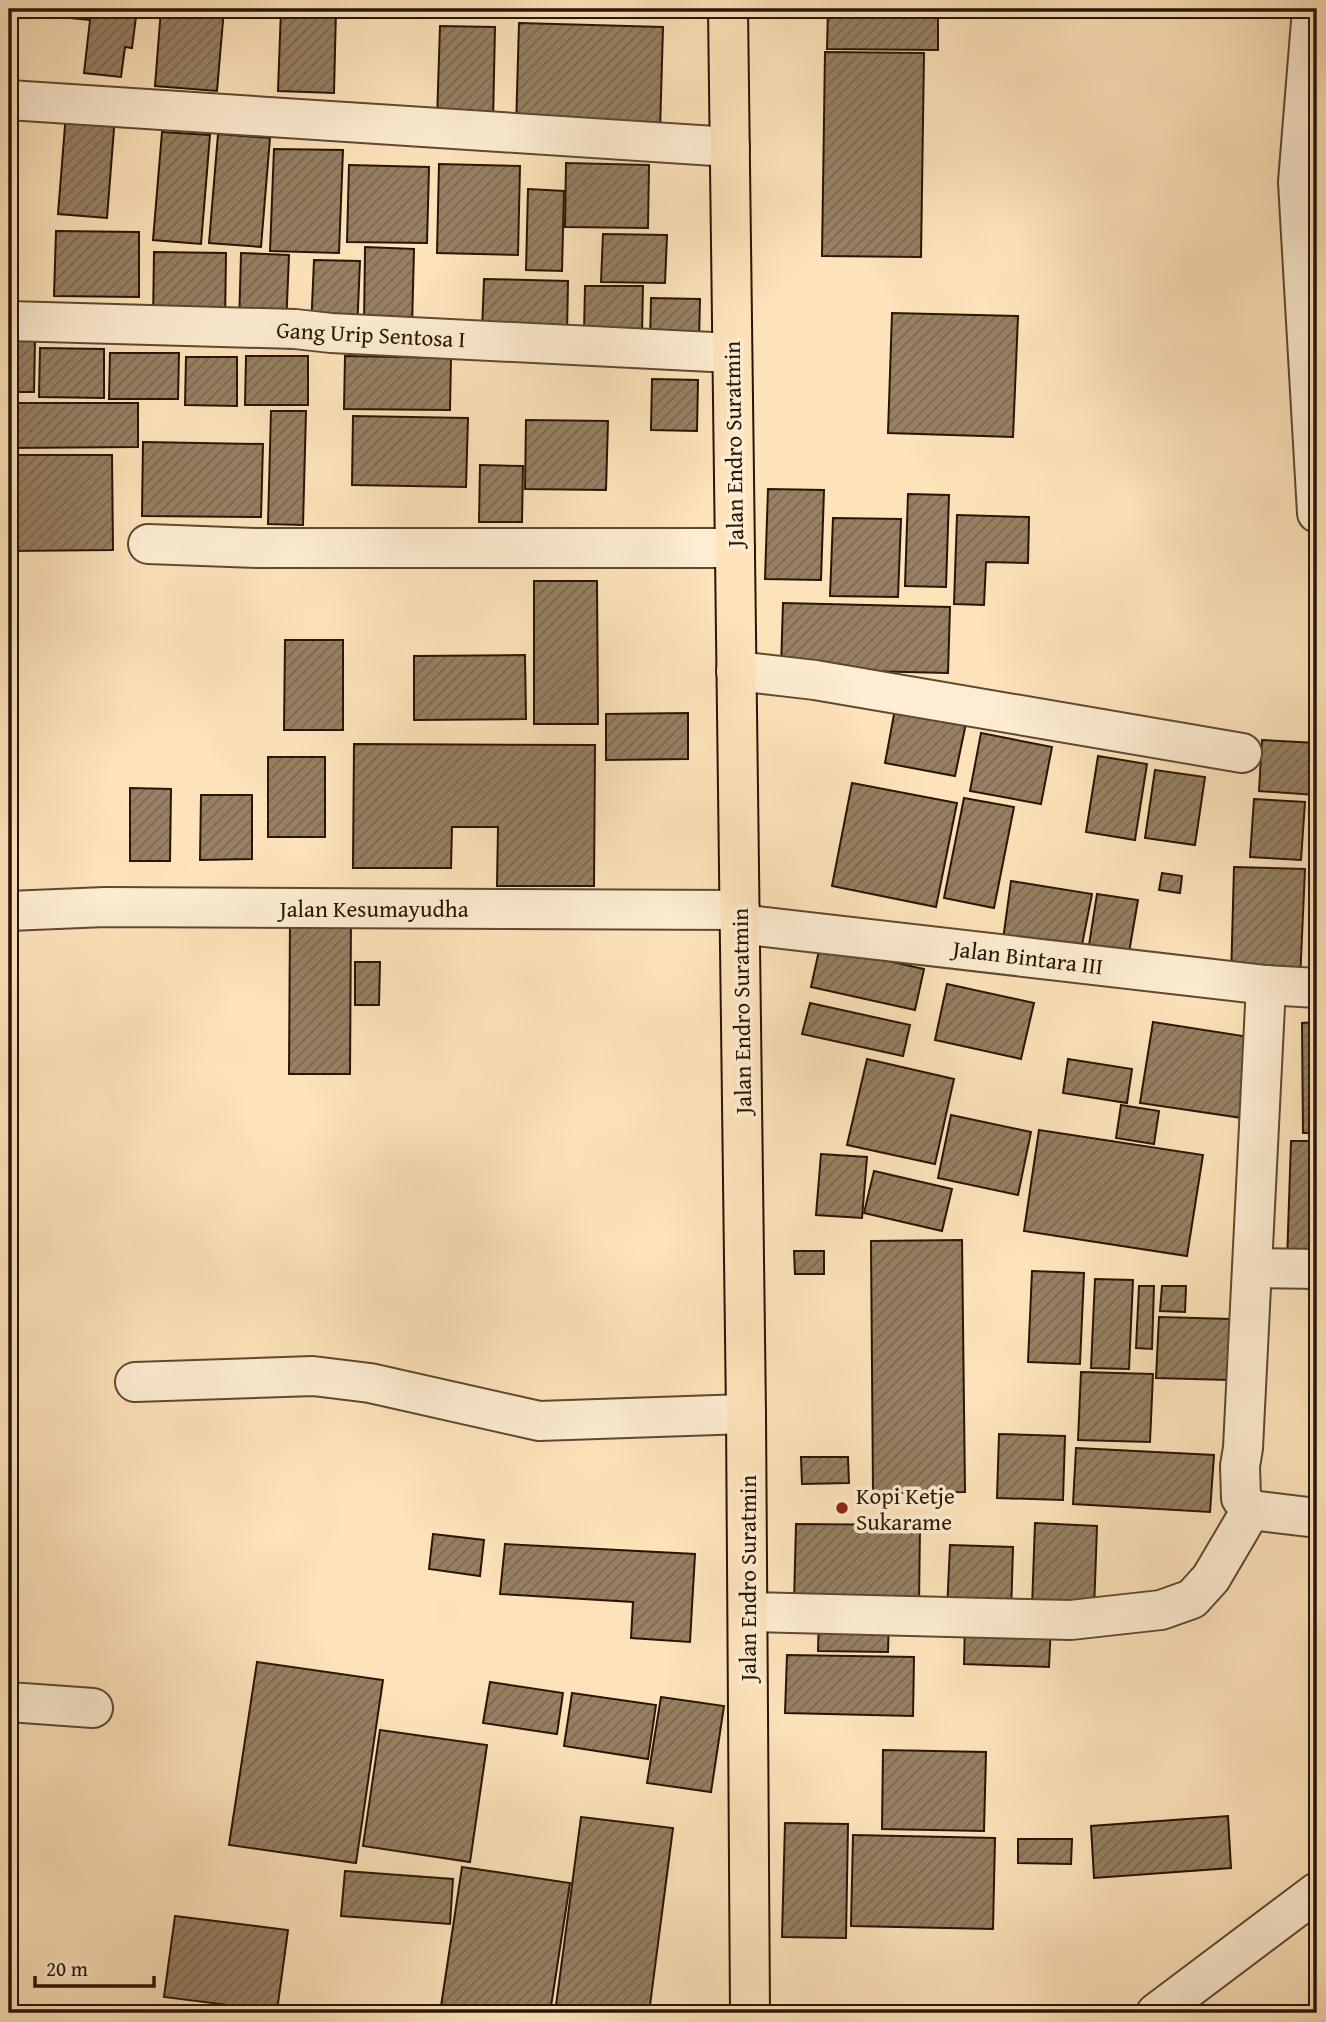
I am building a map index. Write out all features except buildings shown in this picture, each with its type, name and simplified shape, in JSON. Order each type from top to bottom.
[{"type":"main road","name":"Jalan Endro Suratmin","points":[[728,9],[746,1414],[750,2013]]},
{"type":"street","points":[[1312,9],[1307,183],[1317,513]]},
{"type":"street","points":[[9,100],[730,147]]},
{"type":"street","name":"Gang Urip Sentosa I","points":[[9,321],[295,329],[732,353]]},
{"type":"street","points":[[148,544],[257,548],[735,548]]},
{"type":"street","points":[[736,671],[815,680],[1242,753]]},
{"type":"street","name":"Jalan Kesumayudha","points":[[9,911],[106,907],[740,917]]},
{"type":"street","name":"Jalan Bintara III","points":[[740,917],[1266,985],[1317,988]]},
{"type":"street","points":[[1266,985],[1240,1466],[1241,1498],[1251,1510],[1317,1518]]},
{"type":"street","points":[[1252,1268],[1317,1269]]},
{"type":"street","points":[[135,1382],[313,1376],[370,1383],[538,1421],[746,1414]]},
{"type":"street","points":[[748,1612],[1071,1620],[1161,1610],[1192,1599],[1211,1578],[1251,1510]]},
{"type":"street","points":[[9,1702],[93,1709]]},
{"type":"street","points":[[1156,2013],[1317,1892]]},
{"type":"place","name":"Kopi Ketje Sukarame","points":[[842,1508]]}]
